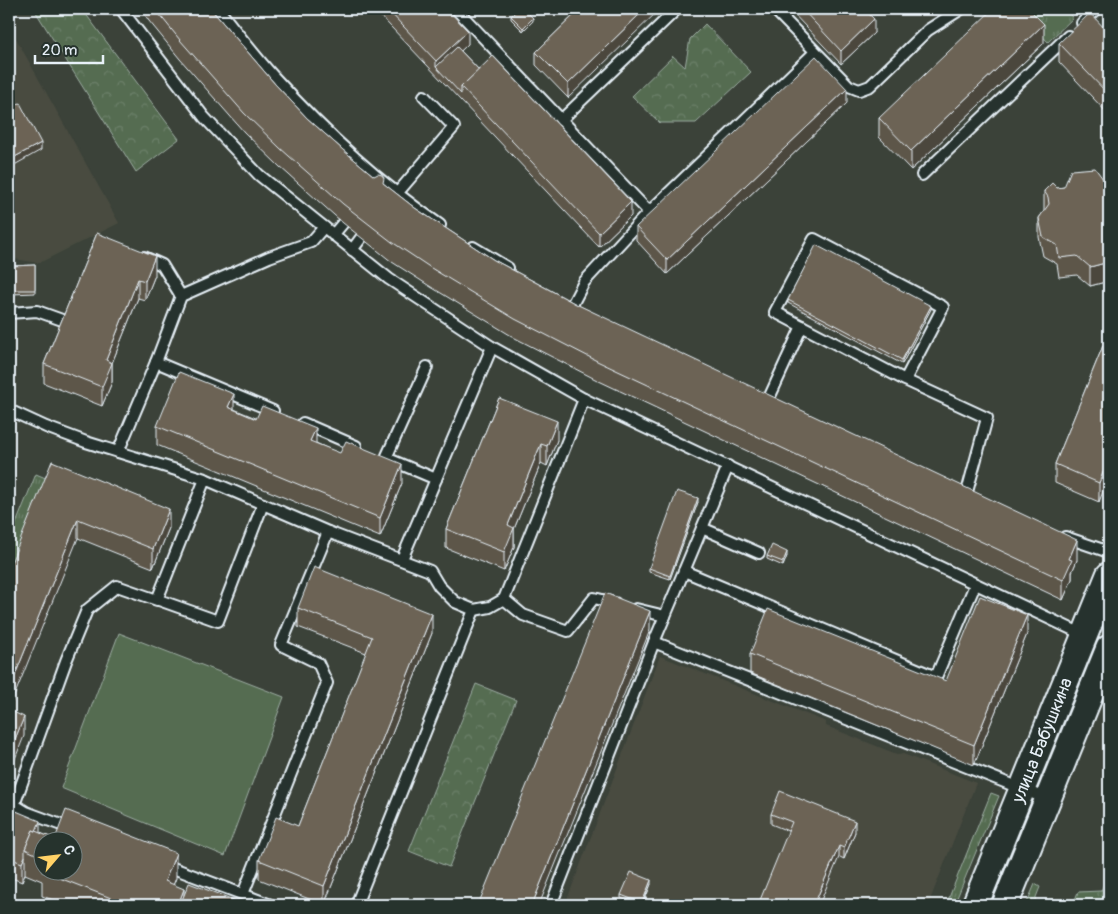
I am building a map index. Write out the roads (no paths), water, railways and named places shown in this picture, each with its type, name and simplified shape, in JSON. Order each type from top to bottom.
[{"type":"street","name":"улица Бабушкина","points":[[975,905],[1109,575]]},
{"type":"street","name":"улица Бабушкина","points":[[1005,905],[1109,648]]},
{"type":"lane","points":[[121,9],[210,123],[259,175],[389,278],[492,347],[584,400],[728,466],[1084,636]]},
{"type":"lane","points":[[218,9],[272,75],[376,182],[397,193],[446,229]]},
{"type":"lane","points":[[456,9],[649,212]]},
{"type":"lane","points":[[561,120],[677,9]]},
{"type":"lane","points":[[774,9],[849,86],[859,90],[870,86],[928,30],[960,9]]},
{"type":"lane","points":[[922,175],[1097,9]]},
{"type":"lane","points":[[572,303],[584,282],[649,212],[815,52]]},
{"type":"lane","points":[[387,206],[454,126],[424,96]]},
{"type":"lane","points":[[333,235],[343,223]]},
{"type":"lane","points":[[118,452],[156,362],[181,296],[269,257],[311,242],[324,227]]},
{"type":"lane","points":[[352,250],[361,238]]},
{"type":"lane","points":[[904,380],[943,307],[814,239],[775,312],[904,380],[987,418],[967,492]]},
{"type":"lane","points":[[463,240],[521,275]]},
{"type":"lane","points":[[137,254],[162,264],[181,296]]},
{"type":"lane","points":[[9,313],[37,311],[62,320]]},
{"type":"lane","points":[[770,396],[802,326]]},
{"type":"lane","points":[[402,559],[492,347]]},
{"type":"lane","points":[[156,362],[436,479]]},
{"type":"lane","points":[[377,454],[427,367]]},
{"type":"lane","points":[[9,410],[46,427],[205,480],[328,532],[430,571],[439,586],[455,602],[474,610],[490,607],[504,599],[584,400]]},
{"type":"lane","points":[[551,905],[654,642],[728,466]]},
{"type":"lane","points":[[156,599],[205,480]]},
{"type":"lane","points":[[85,834],[26,812],[12,803],[87,610],[117,586],[218,621],[263,504]]},
{"type":"lane","points":[[702,528],[759,553]]},
{"type":"lane","points":[[243,894],[327,683],[318,663],[281,645],[328,532]]},
{"type":"lane","points":[[1052,533],[1109,552]]},
{"type":"lane","points":[[684,571],[936,678],[975,585]]},
{"type":"lane","points":[[504,599],[523,615],[568,631],[594,598],[665,616]]},
{"type":"lane","points":[[356,905],[474,610]]},
{"type":"lane","points":[[654,642],[1022,788],[1047,800]]},
{"type":"lane","points":[[156,862],[271,905]]}]
